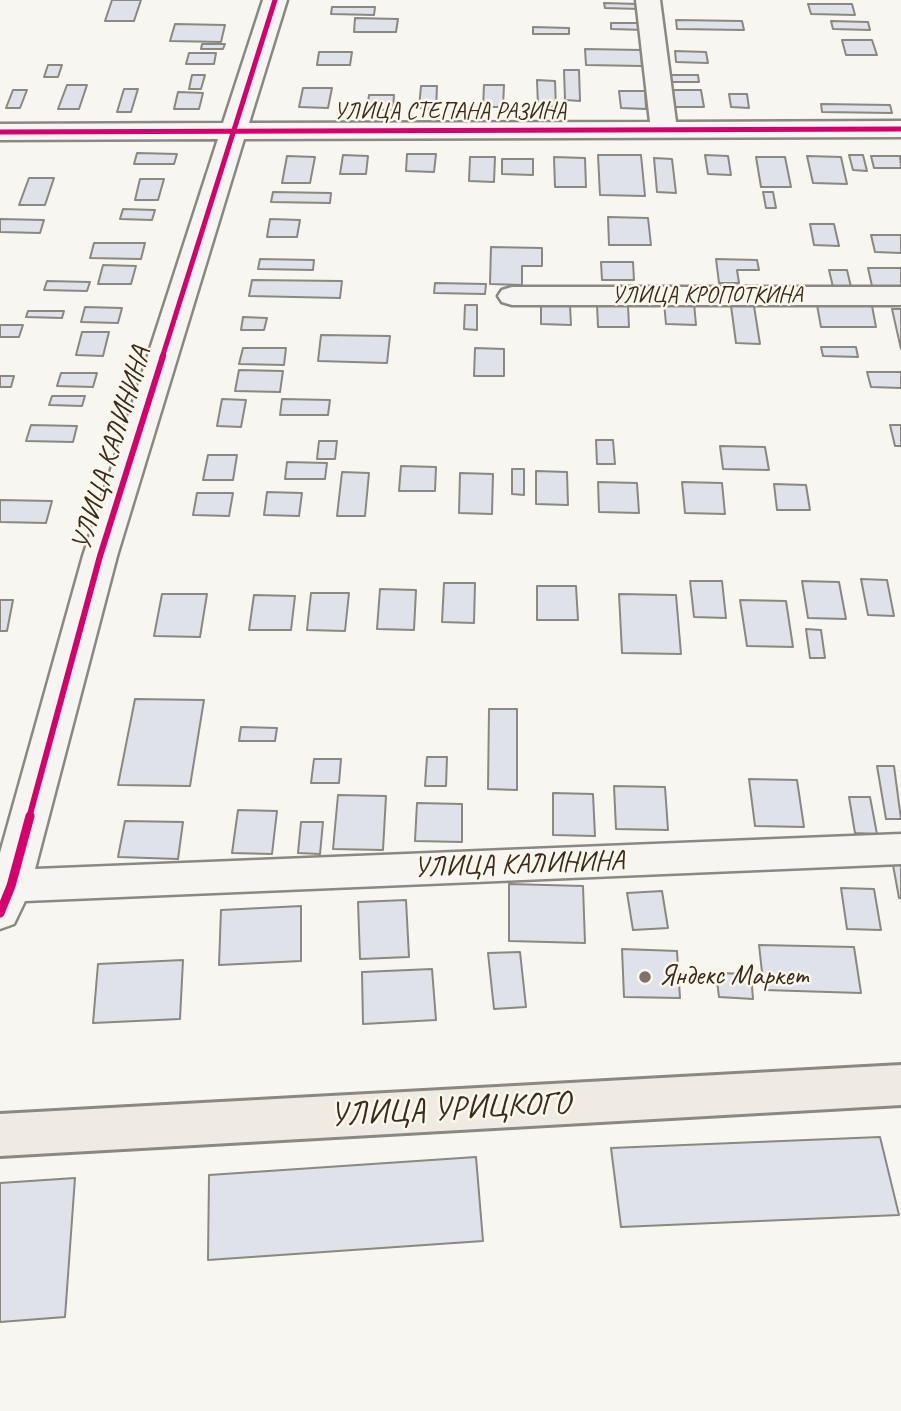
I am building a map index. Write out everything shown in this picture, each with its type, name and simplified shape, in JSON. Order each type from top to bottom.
[{"type":"main road","name":"УЛИЦА УРИЦКОГО","points":[[0,1135],[901,1085]]},
{"type":"street","name":"УЛИЦА КАЛИНИНА","points":[[275,0],[100,556],[5,900],[901,849]]},
{"type":"street","points":[[648,0],[664,130]]},
{"type":"street","name":"УЛИЦА СТЕПАНА РАЗИНА","points":[[0,132],[901,129]]},
{"type":"street","name":"УЛИЦА КРОПОТКИНА","points":[[512,296],[901,296]]},
{"type":"building","points":[[112,0],[141,0],[134,21],[105,21]]},
{"type":"building","points":[[604,3],[638,4],[639,9],[605,8]]},
{"type":"building","points":[[808,4],[852,4],[855,15],[811,14]]},
{"type":"building","points":[[332,7],[375,7],[374,15],[331,14]]},
{"type":"building","points":[[355,18],[398,19],[396,32],[354,32]]},
{"type":"building","points":[[676,20],[742,21],[744,30],[677,29]]},
{"type":"building","points":[[831,21],[868,22],[870,30],[833,29]]},
{"type":"building","points":[[611,23],[644,23],[644,30],[611,29]]},
{"type":"building","points":[[175,24],[225,25],[221,42],[170,41]]},
{"type":"building","points":[[533,27],[569,28],[569,34],[533,34]]},
{"type":"building","points":[[842,40],[872,40],[877,55],[846,55]]},
{"type":"building","points":[[202,44],[225,44],[223,49],[201,49]]},
{"type":"building","points":[[585,49],[641,50],[642,66],[586,65]]},
{"type":"building","points":[[675,51],[706,52],[708,63],[676,62]]},
{"type":"building","points":[[319,52],[352,52],[350,65],[317,65]]},
{"type":"building","points":[[189,53],[216,53],[214,64],[186,64]]},
{"type":"building","points":[[48,65],[62,65],[58,77],[44,77]]},
{"type":"building","points":[[564,70],[579,70],[580,101],[565,100]]},
{"type":"building","points":[[192,75],[205,75],[201,89],[189,89]]},
{"type":"building","points":[[670,75],[698,75],[699,82],[671,82]]},
{"type":"building","points":[[537,80],[555,81],[556,107],[538,106]]},
{"type":"building","points":[[67,85],[87,85],[79,109],[58,109]]},
{"type":"building","points":[[484,85],[504,85],[503,107],[483,107]]},
{"type":"building","points":[[421,86],[437,86],[436,109],[419,108]]},
{"type":"building","points":[[303,88],[332,88],[328,108],[299,107]]},
{"type":"building","points":[[124,89],[138,89],[131,112],[117,112]]},
{"type":"building","points":[[13,90],[27,90],[20,108],[6,108]]},
{"type":"building","points":[[673,90],[701,90],[704,107],[675,107]]},
{"type":"building","points":[[619,91],[645,91],[646,109],[621,108]]},
{"type":"building","points":[[178,92],[203,93],[199,109],[174,109]]},
{"type":"building","points":[[729,94],[747,94],[749,108],[731,107]]},
{"type":"building","points":[[369,95],[394,95],[393,110],[367,110]]},
{"type":"building","points":[[821,104],[890,105],[892,113],[822,112]]},
{"type":"building","points":[[137,153],[177,154],[174,164],[134,164]]},
{"type":"building","points":[[407,154],[436,154],[434,172],[406,171]]},
{"type":"building","points":[[343,155],[368,156],[366,174],[340,174]]},
{"type":"building","points":[[598,155],[641,155],[645,196],[600,195]]},
{"type":"building","points":[[705,155],[728,156],[731,175],[708,174]]},
{"type":"building","points":[[849,155],[863,155],[867,171],[853,170]]},
{"type":"building","points":[[287,156],[315,157],[310,183],[282,183]]},
{"type":"building","points":[[807,156],[841,157],[847,184],[813,183]]},
{"type":"building","points":[[871,156],[900,156],[901,168],[874,168]]},
{"type":"building","points":[[470,157],[495,157],[494,182],[469,181]]},
{"type":"building","points":[[554,157],[585,158],[586,187],[555,187]]},
{"type":"building","points":[[756,157],[785,157],[791,187],[761,187]]},
{"type":"building","points":[[654,158],[672,159],[676,193],[657,192]]},
{"type":"building","points":[[502,159],[533,159],[533,175],[502,174]]},
{"type":"building","points":[[29,178],[54,178],[45,205],[19,205]]},
{"type":"building","points":[[140,179],[164,179],[158,200],[135,200]]},
{"type":"building","points":[[273,192],[331,193],[330,203],[271,202]]},
{"type":"building","points":[[763,192],[773,192],[776,208],[766,208]]},
{"type":"building","points":[[123,209],[155,210],[152,220],[120,219]]},
{"type":"building","points":[[608,217],[648,218],[651,245],[609,245]]},
{"type":"building","points":[[0,219],[44,220],[40,233],[0,232]]},
{"type":"building","points":[[270,219],[300,220],[297,237],[267,237]]},
{"type":"building","points":[[810,224],[834,224],[839,246],[814,245]]},
{"type":"building","points":[[871,235],[901,235],[901,253],[875,252]]},
{"type":"building","points":[[94,243],[145,243],[141,259],[90,258]]},
{"type":"building","points":[[491,247],[542,248],[542,266],[522,266],[522,285],[490,284]]},
{"type":"building","points":[[260,259],[314,260],[313,270],[258,269]]},
{"type":"building","points":[[716,259],[757,260],[759,270],[737,270],[739,283],[719,283]]},
{"type":"building","points":[[601,262],[633,262],[634,280],[602,280]]},
{"type":"building","points":[[103,265],[136,266],[131,284],[98,284]]},
{"type":"building","points":[[868,268],[901,268],[901,286],[872,286]]},
{"type":"building","points":[[829,270],[847,270],[851,287],[833,287]]},
{"type":"building","points":[[252,280],[342,281],[340,298],[249,296]]},
{"type":"building","points":[[47,281],[90,282],[87,291],[44,290]]},
{"type":"building","points":[[435,283],[486,284],[485,294],[434,293]]},
{"type":"building","points":[[664,303],[694,303],[696,325],[666,324]]},
{"type":"building","points":[[541,304],[570,305],[571,325],[541,324]]},
{"type":"building","points":[[465,305],[477,305],[477,330],[464,329]]},
{"type":"building","points":[[597,305],[628,305],[629,327],[598,327]]},
{"type":"building","points":[[817,305],[872,306],[876,327],[821,327]]},
{"type":"building","points":[[731,306],[754,306],[760,344],[736,343]]},
{"type":"building","points":[[85,307],[122,308],[118,323],[81,322]]},
{"type":"building","points":[[892,309],[901,309],[901,349]]},
{"type":"building","points":[[28,311],[64,311],[62,318],[26,317]]},
{"type":"building","points":[[243,317],[267,318],[264,330],[241,330]]},
{"type":"building","points":[[0,325],[23,325],[19,337],[0,337]]},
{"type":"building","points":[[82,332],[109,332],[103,356],[76,355]]},
{"type":"building","points":[[321,335],[390,336],[387,363],[318,361]]},
{"type":"building","points":[[821,347],[856,347],[858,357],[823,356]]},
{"type":"building","points":[[243,348],[286,348],[284,365],[239,364]]},
{"type":"building","points":[[475,348],[504,349],[504,376],[474,376]]},
{"type":"building","points":[[239,370],[283,371],[280,392],[235,391]]},
{"type":"building","points":[[867,372],[901,372],[901,388],[871,387]]},
{"type":"building","points":[[61,373],[97,373],[93,387],[57,386]]},
{"type":"building","points":[[0,376],[14,376],[11,387],[0,387]]},
{"type":"building","points":[[52,396],[85,396],[82,406],[49,405]]},
{"type":"building","points":[[222,399],[246,400],[241,427],[217,426]]},
{"type":"building","points":[[282,399],[330,400],[328,415],[280,415]]},
{"type":"building","points":[[31,425],[77,426],[73,442],[26,441]]},
{"type":"building","points":[[890,425],[901,425],[901,446],[895,446]]},
{"type":"building","points":[[596,440],[613,440],[615,464],[597,464]]},
{"type":"building","points":[[319,441],[337,441],[335,459],[317,459]]},
{"type":"building","points":[[720,446],[765,447],[769,470],[723,469]]},
{"type":"building","points":[[208,455],[237,455],[233,480],[203,480]]},
{"type":"building","points":[[287,462],[327,463],[325,479],[285,479]]},
{"type":"building","points":[[401,466],[436,467],[435,491],[399,491]]},
{"type":"building","points":[[512,469],[524,469],[524,495],[512,494]]},
{"type":"building","points":[[536,471],[567,472],[568,505],[536,504]]},
{"type":"building","points":[[342,472],[369,473],[365,516],[337,516]]},
{"type":"building","points":[[460,473],[493,474],[492,514],[459,513]]},
{"type":"building","points":[[598,482],[637,483],[639,513],[599,512]]},
{"type":"building","points":[[682,482],[722,483],[725,514],[685,513]]},
{"type":"building","points":[[774,484],[806,485],[810,510],[777,510]]},
{"type":"building","points":[[267,492],[302,493],[299,516],[264,515]]},
{"type":"building","points":[[197,493],[233,493],[229,516],[193,515]]},
{"type":"building","points":[[0,500],[52,501],[46,523],[0,522]]},
{"type":"building","points":[[861,579],[887,580],[894,616],[868,615]]},
{"type":"building","points":[[690,581],[722,581],[726,618],[694,617]]},
{"type":"building","points":[[802,581],[839,582],[846,619],[808,618]]},
{"type":"building","points":[[444,583],[475,583],[474,623],[442,622]]},
{"type":"building","points":[[537,586],[576,586],[578,620],[537,620]]},
{"type":"building","points":[[380,589],[416,590],[414,630],[377,629]]},
{"type":"building","points":[[311,593],[349,593],[345,631],[307,630]]},
{"type":"building","points":[[162,594],[207,594],[200,637],[154,636]]},
{"type":"building","points":[[619,594],[676,595],[681,654],[622,653]]},
{"type":"building","points":[[254,595],[295,596],[291,630],[249,630]]},
{"type":"building","points":[[0,600],[13,600],[7,631],[0,631]]},
{"type":"building","points":[[740,600],[786,601],[793,647],[747,646]]},
{"type":"building","points":[[806,629],[821,630],[825,658],[810,658]]},
{"type":"building","points":[[135,699],[204,700],[190,786],[118,785]]},
{"type":"building","points":[[489,709],[517,709],[517,790],[488,789]]},
{"type":"building","points":[[241,727],[277,728],[275,741],[239,741]]},
{"type":"building","points":[[427,757],[447,757],[446,786],[425,786]]},
{"type":"building","points":[[314,759],[341,759],[339,783],[311,783]]},
{"type":"building","points":[[877,766],[894,766],[901,819],[886,819]]},
{"type":"building","points":[[749,779],[797,780],[804,827],[755,826]]},
{"type":"building","points":[[614,786],[665,787],[668,830],[616,829]]},
{"type":"building","points":[[553,793],[593,794],[595,836],[553,835]]},
{"type":"building","points":[[338,795],[386,796],[383,850],[333,849]]},
{"type":"building","points":[[849,797],[870,797],[877,834],[855,833]]},
{"type":"building","points":[[417,803],[462,804],[462,842],[415,841]]},
{"type":"building","points":[[238,810],[277,811],[272,854],[232,853]]},
{"type":"building","points":[[125,821],[183,822],[178,859],[118,857]]},
{"type":"building","points":[[301,822],[323,822],[320,854],[298,853]]},
{"type":"building","points":[[893,865],[901,865],[901,898],[899,898]]},
{"type":"building","points":[[509,884],[583,886],[585,943],[509,941]]},
{"type":"building","points":[[841,888],[874,889],[881,930],[847,929]]},
{"type":"building","points":[[662,891],[668,928],[633,930],[627,893]]},
{"type":"building","points":[[406,900],[409,957],[360,959],[358,902]]},
{"type":"building","points":[[301,906],[301,961],[219,965],[221,910]]},
{"type":"building","points":[[759,945],[854,947],[861,993],[764,990]]},
{"type":"building","points":[[622,949],[677,951],[680,998],[624,997]]},
{"type":"building","points":[[520,952],[526,1007],[494,1009],[488,953]]},
{"type":"building","points":[[183,960],[180,1019],[93,1023],[98,964]]},
{"type":"building","points":[[432,969],[436,1020],[363,1024],[362,972]]},
{"type":"building","points":[[716,973],[751,974],[753,999],[719,997]]},
{"type":"building","points":[[880,1137],[899,1215],[621,1227],[611,1148]]},
{"type":"building","points":[[476,1157],[483,1241],[208,1260],[209,1175]]},
{"type":"building","points":[[75,1178],[65,1317],[0,1322],[0,1183]]},
{"type":"cycle path","points":[[0,913],[11,886],[100,556],[275,0]]},
{"type":"cycle path","points":[[0,132],[901,129]]},
{"type":"place","name":"Яндекс Маркет","points":[[645,977]]}]
